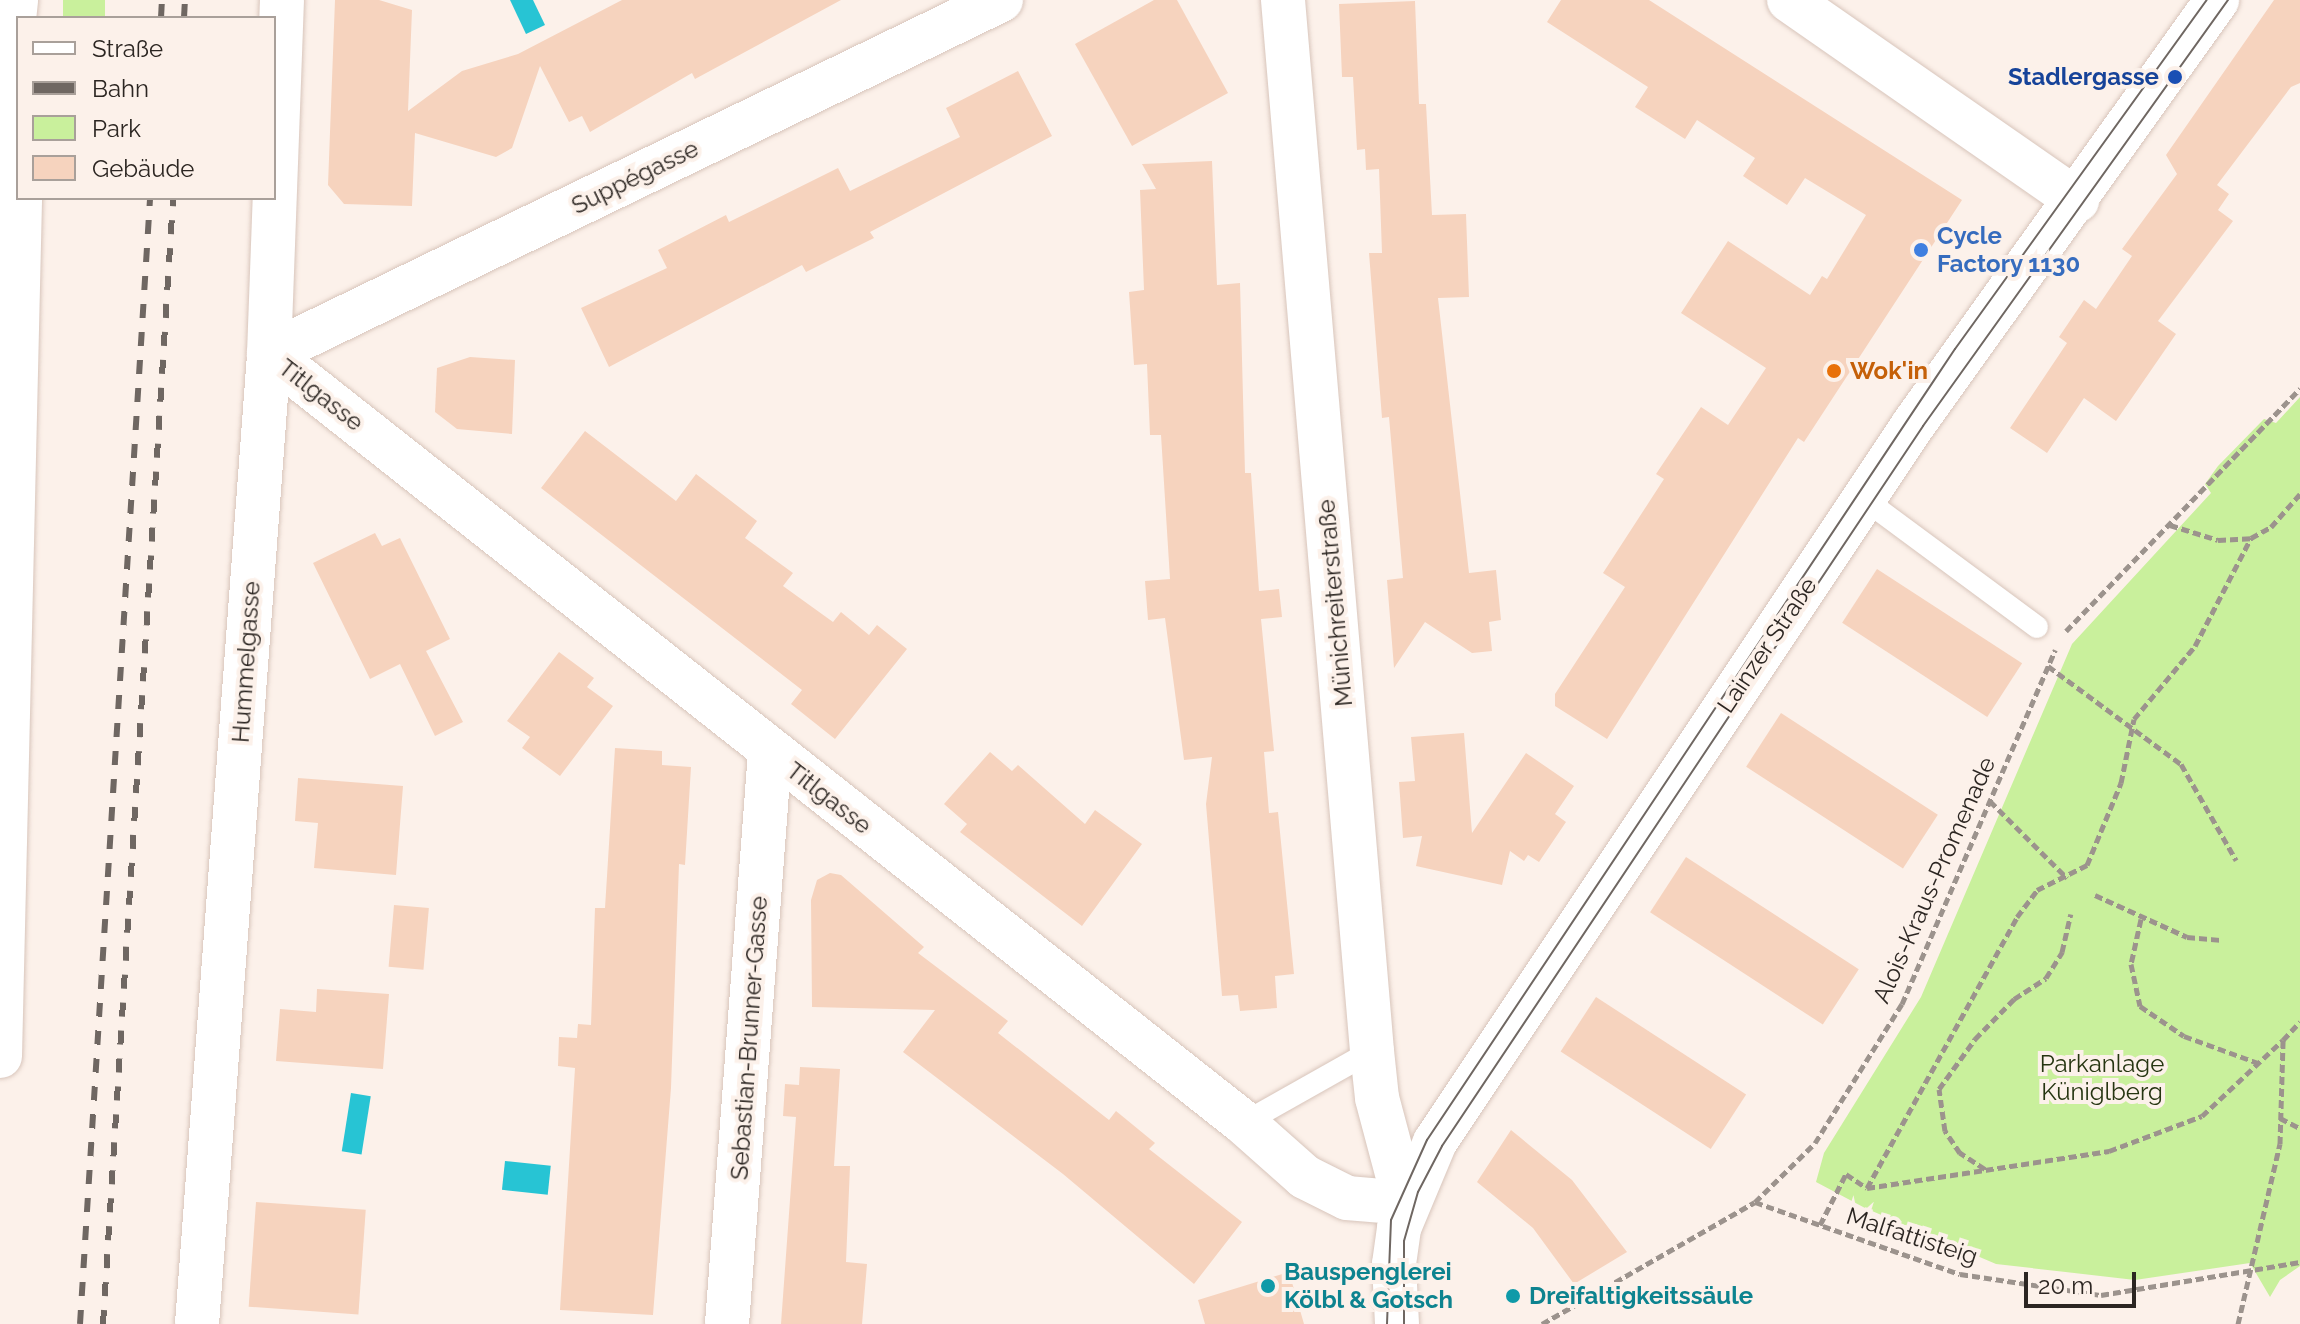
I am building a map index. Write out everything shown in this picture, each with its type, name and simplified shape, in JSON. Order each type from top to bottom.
[{"type":"street","points":[[16,0],[0,140],[14,160],[16,170]]},
{"type":"street","name":"Hummelgasse","points":[[276,163],[282,0]]},
{"type":"street","name":"Suppégasse","points":[[269,354],[1001,0]]},
{"type":"street","name":"Münichreiterstraße","points":[[1283,0],[1372,1051],[1377,1098],[1405,1203]]},
{"type":"street","points":[[1789,0],[2077,200]]},
{"type":"street","name":"Lainzer Straße","points":[[1397,1324],[1394,1264],[1405,1203],[1435,1142],[1864,499],[2217,0]]},
{"type":"street","points":[[0,1056],[8,320],[20,200]]},
{"type":"street","name":"Hummelgasse","points":[[197,1324],[269,354],[275,200]]},
{"type":"street","name":"Titlgasse","points":[[269,354],[1244,1123],[1305,1177],[1347,1198],[1405,1203]]},
{"type":"street","name":"Sebastian-Brunner-Gasse","points":[[727,1324],[770,752]]},
{"type":"lane","points":[[1864,499],[2037,627]]},
{"type":"lane","points":[[1244,1123],[1372,1051]]},
{"type":"path","name":"Alois-Kraus-Promenade","points":[[1542,1324],[1755,1202],[1815,1143],[1902,1004],[2060,639],[2300,389]]},
{"type":"path","points":[[2169,525],[2218,540],[2251,538],[2271,527],[2300,494]]},
{"type":"path","points":[[1867,1188],[2017,917],[2037,890],[2067,878],[2087,865],[2121,783],[2134,719],[2195,646],[2251,538]]},
{"type":"path","points":[[2048,666],[2181,764],[2236,860]]},
{"type":"path","points":[[1990,801],[2067,878]]},
{"type":"path","points":[[2095,895],[2105,896],[2141,919],[2187,937],[2220,940]]},
{"type":"path","points":[[1986,1170],[1960,1153],[1945,1131],[1939,1089],[1975,1039],[2014,999],[2046,978],[2062,952],[2071,914]]},
{"type":"path","points":[[2141,919],[2131,964],[2140,1006],[2184,1036],[2258,1063]]},
{"type":"path","points":[[1820,1225],[1846,1174],[1867,1188],[2109,1151],[2202,1116],[2300,1022]]},
{"type":"path","points":[[2238,1324],[2254,1269],[2280,1144],[2283,1040]]},
{"type":"path","points":[[2280,1118],[2300,1128]]},
{"type":"path","name":"Malfattisteig","points":[[1755,1202],[1960,1274],[2101,1295],[2300,1262]]},
{"type":"green space","points":[[63,0],[105,0],[105,16],[63,16]]},
{"type":"green space","name":"Parkanlage Küniglberg","points":[[2300,397],[2300,1266],[2280,1280],[2270,1297],[2250,1263],[2135,1280],[1996,1264],[1865,1208],[1816,1182],[1824,1153],[1921,997],[2072,644],[2211,493],[2205,484],[2218,466],[2264,419],[2276,423]]},
{"type":"water","points":[[510,0],[533,0],[545,25],[526,34]]},
{"type":"water","points":[[351,1093],[371,1096],[362,1154],[342,1151]]},
{"type":"water","points":[[505,1161],[551,1166],[548,1195],[502,1190]]},
{"type":"building","points":[[335,0],[379,0],[412,10],[408,111],[462,71],[518,54],[622,0],[841,0],[695,79],[692,73],[590,132],[582,116],[569,122],[540,66],[512,148],[496,157],[415,133],[412,206],[344,204],[328,185]]},
{"type":"building","points":[[1154,0],[1177,0],[1228,93],[1132,146],[1075,44]]},
{"type":"building","points":[[1561,0],[1649,0],[1962,200],[1804,442],[1798,438],[1607,739],[1555,706],[1555,694],[1625,587],[1603,573],[1664,479],[1656,474],[1701,407],[1728,425],[1766,368],[1681,313],[1728,241],[1810,295],[1822,276],[1827,279],[1866,215],[1805,178],[1787,205],[1743,176],[1755,158],[1697,120],[1685,139],[1635,107],[1648,87],[1547,22]]},
{"type":"building","points":[[2274,0],[2300,0],[2300,83],[2291,87],[2217,185],[2229,194],[2218,210],[2233,221],[2158,321],[2176,334],[2116,421],[2084,398],[2047,453],[2010,428],[2067,343],[2059,337],[2084,300],[2096,309],[2132,256],[2122,249],[2177,174],[2166,155]]},
{"type":"building","points":[[1415,1],[1419,104],[1426,104],[1432,215],[1466,214],[1469,297],[1438,298],[1469,573],[1496,570],[1501,620],[1489,622],[1492,651],[1472,653],[1425,622],[1394,668],[1387,580],[1403,578],[1389,417],[1382,418],[1369,253],[1382,253],[1379,169],[1366,170],[1365,149],[1357,150],[1353,77],[1342,77],[1339,4]]},
{"type":"building","points":[[1018,71],[1052,136],[870,232],[874,238],[806,272],[802,265],[609,367],[581,308],[667,268],[658,250],[726,215],[729,222],[838,168],[850,191],[960,137],[946,108]]},
{"type":"building","points":[[1212,161],[1217,285],[1240,283],[1245,473],[1251,473],[1259,591],[1279,589],[1282,617],[1261,619],[1274,751],[1264,752],[1269,813],[1278,812],[1294,974],[1275,976],[1277,1008],[1240,1011],[1238,995],[1222,996],[1206,804],[1212,757],[1184,760],[1165,618],[1148,620],[1145,581],[1170,579],[1161,435],[1150,435],[1147,364],[1134,365],[1129,292],[1144,290],[1140,190],[1156,189],[1142,164]]},
{"type":"building","points":[[470,357],[515,360],[512,434],[457,429],[435,412],[437,368]]},
{"type":"building","points":[[585,431],[676,501],[696,474],[757,521],[745,538],[793,573],[783,586],[833,622],[841,612],[869,635],[877,625],[907,649],[835,739],[791,704],[802,690],[541,488]]},
{"type":"building","points":[[375,533],[382,546],[400,538],[450,639],[426,651],[463,722],[435,736],[400,664],[370,679],[313,563]]},
{"type":"building","points":[[1877,569],[2022,663],[1987,717],[1842,623]]},
{"type":"building","points":[[559,652],[594,678],[587,687],[613,706],[560,776],[522,748],[530,737],[507,721]]},
{"type":"building","points":[[1781,713],[1938,815],[1903,869],[1746,767]]},
{"type":"building","points":[[1464,733],[1472,833],[1526,753],[1574,786],[1555,814],[1566,822],[1539,862],[1528,855],[1524,861],[1510,851],[1502,885],[1416,866],[1422,836],[1403,838],[1399,782],[1415,781],[1411,737]]},
{"type":"building","points":[[615,748],[662,751],[662,765],[691,767],[685,865],[679,864],[671,1088],[653,1315],[560,1310],[575,1068],[558,1066],[559,1037],[577,1038],[578,1024],[591,1025],[595,908],[605,908]]},
{"type":"building","points":[[990,752],[1012,771],[1018,765],[1085,824],[1095,810],[1142,844],[1082,926],[960,832],[967,824],[944,804]]},
{"type":"building","points":[[298,778],[403,786],[396,875],[314,868],[318,823],[295,821]]},
{"type":"building","points":[[1686,857],[1859,969],[1823,1025],[1650,912]]},
{"type":"building","points":[[830,873],[841,875],[924,947],[918,953],[1008,1021],[998,1033],[1109,1120],[1116,1111],[1155,1143],[1149,1149],[1242,1222],[1194,1284],[1063,1174],[903,1052],[935,1010],[812,1007],[811,900],[817,880]]},
{"type":"building","points":[[394,905],[429,908],[423,970],[389,967]]},
{"type":"building","points":[[317,989],[389,994],[383,1069],[276,1061],[280,1009],[316,1012]]},
{"type":"building","points":[[1596,997],[1746,1094],[1711,1149],[1561,1052]]},
{"type":"building","points":[[800,1067],[840,1069],[834,1166],[850,1166],[846,1262],[867,1264],[862,1324],[781,1324],[796,1117],[783,1116],[785,1084],[799,1085]]},
{"type":"building","points":[[1511,1130],[1572,1180],[1627,1252],[1574,1284],[1533,1228],[1477,1182]]},
{"type":"building","points":[[256,1202],[366,1210],[358,1314],[249,1307]]},
{"type":"building","name":"Bauspenglerei Kölbl & Gotsch","points":[[1289,1272],[1304,1324],[1205,1324],[1198,1300]]},
{"type":"tram line","points":[[1387,1324],[1391,1220],[1427,1140],[1955,349],[2207,0]]},
{"type":"tram line","points":[[1404,1324],[1404,1241],[1418,1192],[1442,1146],[1923,426],[2228,0]]},
{"type":"railway","points":[[161,16],[162,0]]},
{"type":"railway","points":[[184,16],[185,0]]},
{"type":"railway","points":[[80,1324],[150,200]]},
{"type":"railway","points":[[103,1324],[173,200]]},
{"type":"place","name":"Stadlergasse","points":[[2175,77]]},
{"type":"place","name":"Cycle Factory 1130","points":[[1921,250]]},
{"type":"place","name":"Wok'in","points":[[1834,371]]},
{"type":"place","name":"Bauspenglerei Kölbl & Gotsch","points":[[1268,1286]]},
{"type":"place","name":"Dreifaltigkeitssäule","points":[[1513,1296]]}]
